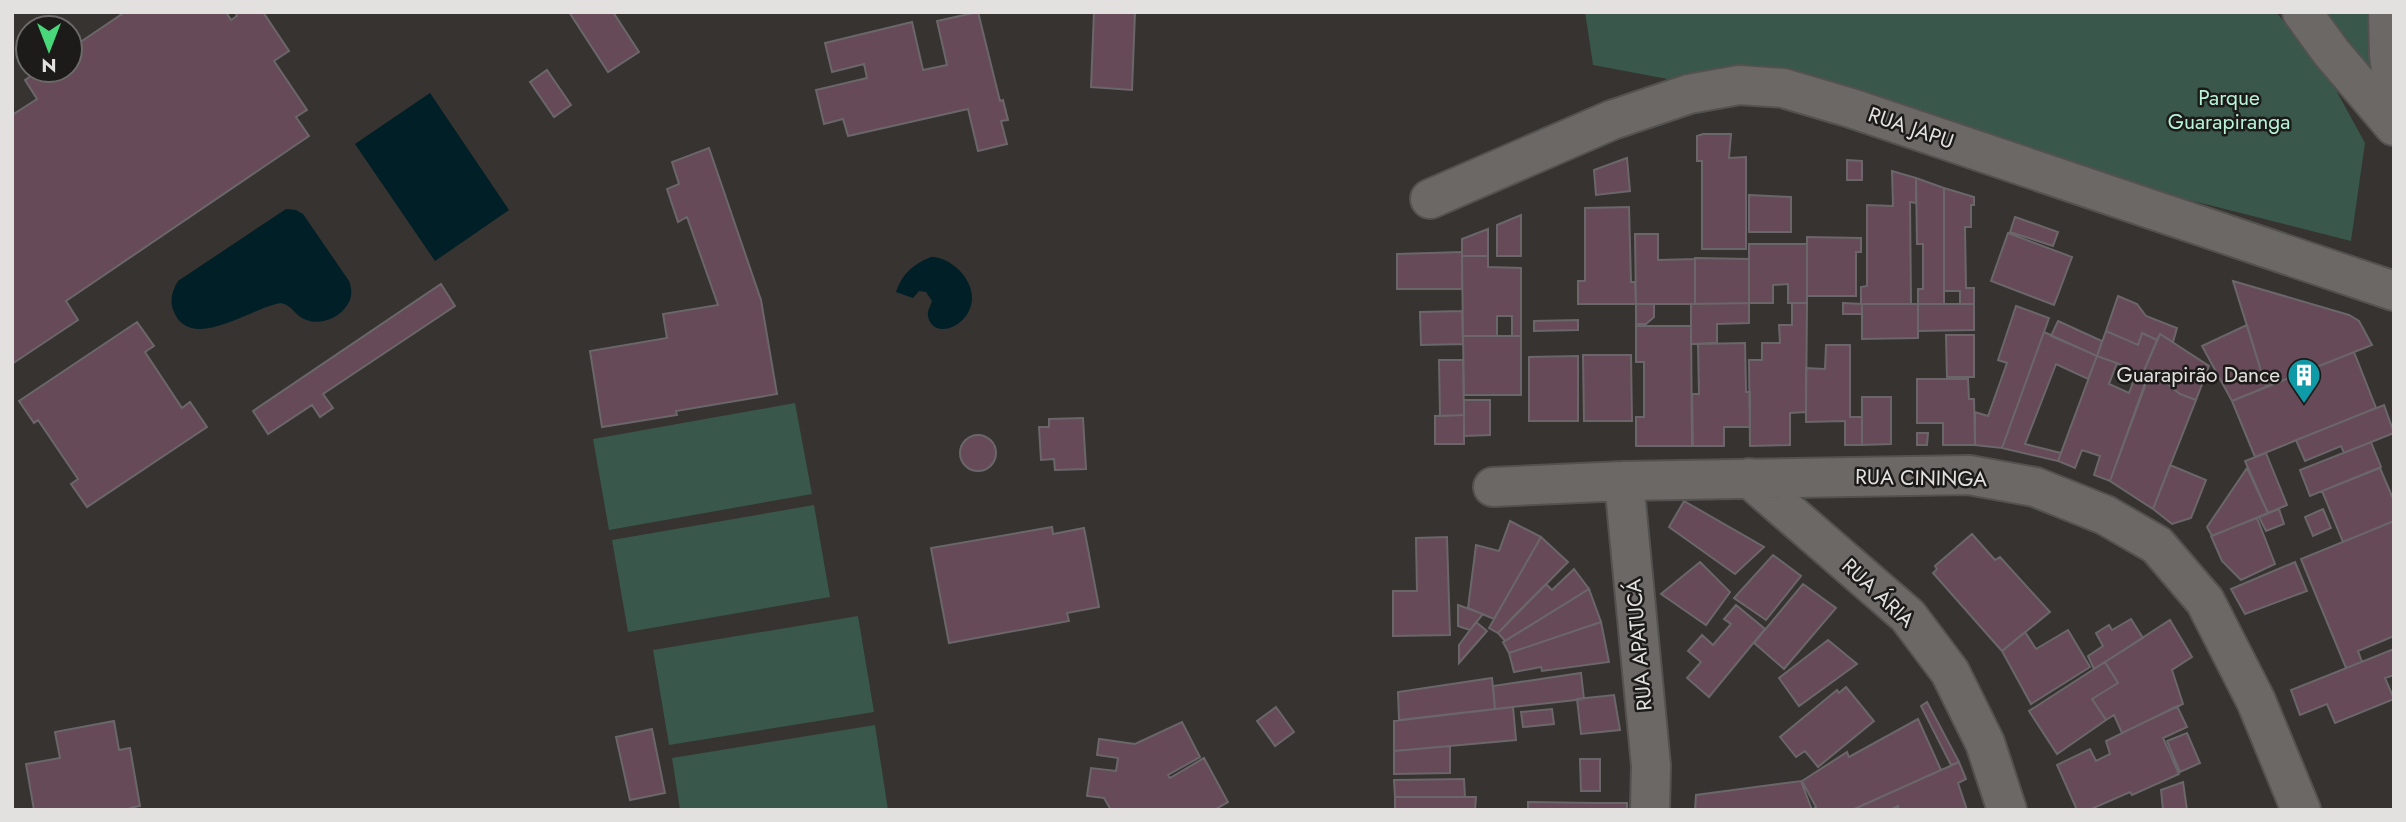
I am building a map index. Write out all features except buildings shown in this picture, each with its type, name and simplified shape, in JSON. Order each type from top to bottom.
[{"type":"street","points":[[2302,12],[2330,52],[2394,126]]},
{"type":"street","points":[[2388,12],[2394,97]]},
{"type":"street","name":"RUA JAPU","points":[[1430,199],[1612,120],[1689,94],[1739,85],[1783,88],[1851,108],[2394,291]]},
{"type":"street","name":"RUA CININGA","points":[[1493,487],[1624,481],[1969,475],[2035,487],[2105,515],[2157,545],[2204,601],[2256,701],[2301,810]]},
{"type":"street","name":"RUA ÁRIA","points":[[1749,478],[1908,616],[1950,672],[1986,743],[2007,810]]},
{"type":"street","name":"RUA APATUCÁ","points":[[1624,481],[1651,766],[1650,810]]},
{"type":"green space","name":"Parque Guarapiranga","points":[[1585,12],[2276,12],[2325,70],[2365,143],[2351,241],[1842,112],[1593,65]]},
{"type":"green space","points":[[2323,12],[2376,12],[2381,83]]},
{"type":"green space","points":[[795,403],[812,494],[609,530],[593,439]]},
{"type":"green space","points":[[814,505],[830,597],[628,632],[612,540]]},
{"type":"green space","points":[[858,616],[874,712],[669,745],[653,650]]},
{"type":"green space","points":[[875,725],[888,810],[680,810],[672,758]]},
{"type":"water","points":[[430,93],[509,210],[435,261],[355,144]]},
{"type":"water","points":[[286,209],[303,214],[349,281],[351,295],[341,313],[324,321],[311,321],[281,303],[208,328],[194,328],[182,324],[174,312],[171,300],[178,281]]},
{"type":"water","points":[[931,257],[954,265],[970,286],[972,300],[968,312],[960,322],[951,327],[941,329],[933,325],[928,316],[932,301],[926,292],[919,291],[913,298],[896,292],[909,270]]},
{"type":"place","name":"Guarapirão Dance","points":[[2304,405]]}]
